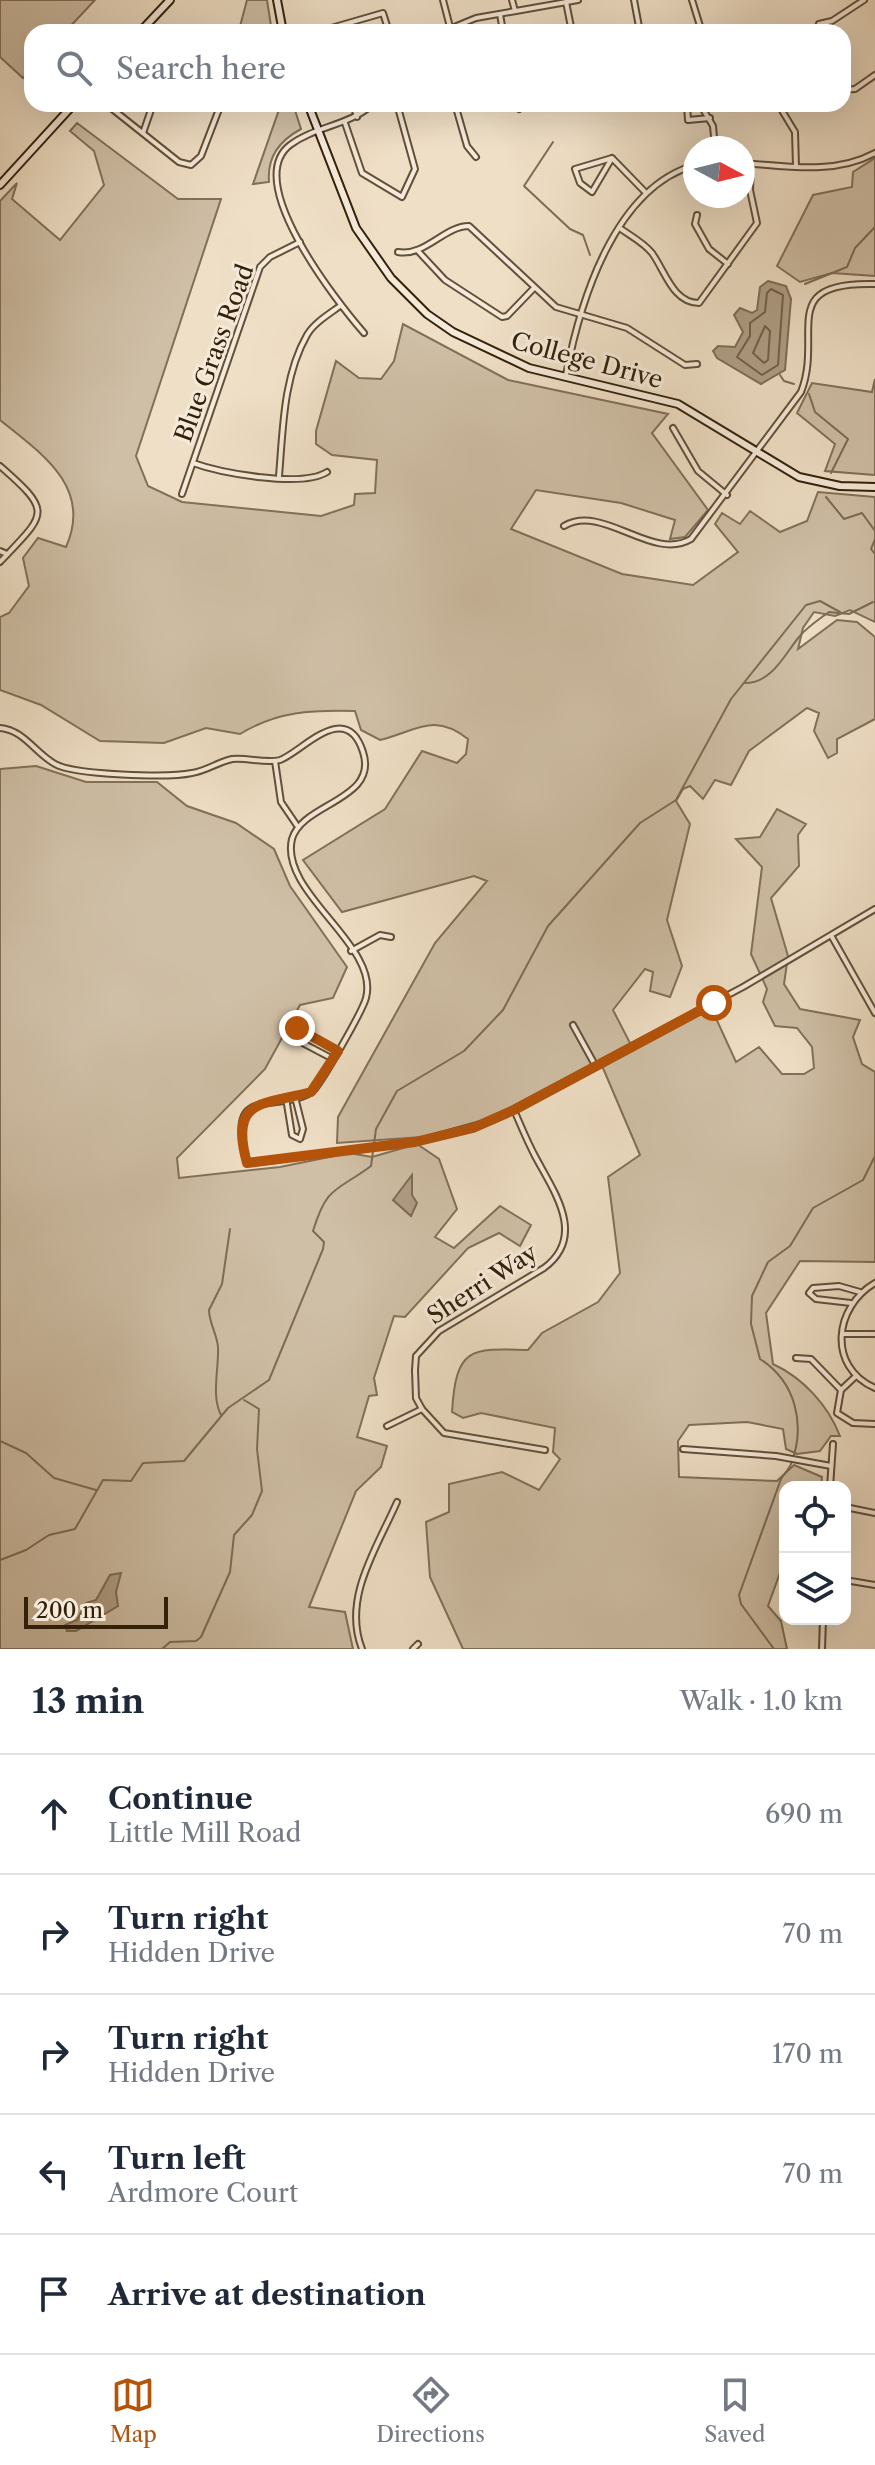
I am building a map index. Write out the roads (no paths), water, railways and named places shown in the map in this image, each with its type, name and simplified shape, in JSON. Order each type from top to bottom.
[{"type":"main road","points":[[148,24],[170,0]]},
{"type":"main road","points":[[277,0],[282,24]]},
{"type":"main road","points":[[0,185],[67,112]]},
{"type":"main road","name":"College Drive","points":[[311,112],[356,228],[391,278],[427,314],[477,347],[529,368],[678,404],[774,464],[814,482],[875,487]]},
{"type":"street","points":[[443,0],[449,24]]},
{"type":"street","points":[[512,0],[515,11]]},
{"type":"street","points":[[462,24],[578,0]]},
{"type":"street","points":[[634,0],[638,24]]},
{"type":"street","points":[[692,0],[702,24]]},
{"type":"street","points":[[819,24],[832,21],[864,0]]},
{"type":"street","points":[[566,2],[570,24]]},
{"type":"street","points":[[345,24],[383,13],[386,24]]},
{"type":"street","points":[[500,14],[502,24]]},
{"type":"street","points":[[851,89],[875,75]]},
{"type":"street","points":[[116,112],[179,162],[191,165],[201,156],[218,112]]},
{"type":"street","points":[[143,133],[150,112]]},
{"type":"street","points":[[355,112],[357,117]]},
{"type":"street","points":[[363,112],[345,123],[290,145],[276,166],[276,184],[300,242],[340,306],[364,333]]},
{"type":"street","points":[[345,123],[362,173],[402,197],[415,169],[399,112]]},
{"type":"street","points":[[457,112],[467,146],[476,157]]},
{"type":"street","points":[[687,112],[688,120],[710,118]]},
{"type":"street","points":[[706,112],[713,136]]},
{"type":"street","points":[[783,112],[795,132],[796,166]]},
{"type":"street","points":[[755,164],[840,166],[875,153]]},
{"type":"street","points":[[612,158],[592,192],[580,183],[575,169],[612,158]]},
{"type":"street","points":[[612,158],[646,193]]},
{"type":"street","points":[[566,375],[580,315],[596,273],[621,229],[646,193],[669,175],[683,170]]},
{"type":"street","points":[[621,229],[647,247],[674,290],[694,304],[701,301],[757,223],[754,208]]},
{"type":"street","points":[[697,215],[695,224],[707,247],[728,264]]},
{"type":"street","points":[[398,252],[417,250],[466,225],[556,307],[627,328],[685,365],[697,364]]},
{"type":"street","name":"Blue Grass Road","points":[[182,494],[260,267],[270,257],[300,242]]},
{"type":"street","points":[[417,250],[450,284],[502,317],[507,316],[534,288]]},
{"type":"street","points":[[564,526],[580,521],[675,546],[698,534],[804,385],[808,316],[816,300],[839,284],[875,284]]},
{"type":"street","points":[[279,476],[286,398],[305,340],[315,326],[340,306]]},
{"type":"street","points":[[673,428],[698,471],[727,495]]},
{"type":"street","points":[[193,463],[221,472],[279,476],[313,478],[327,472]]},
{"type":"street","points":[[0,466],[30,493],[38,508],[36,524],[0,562]]},
{"type":"street","points":[[0,551],[7,554]]},
{"type":"street","points":[[0,728],[21,735],[51,762],[69,770],[180,775],[232,759],[275,761],[319,732],[330,729],[351,734],[364,754],[360,780],[298,827],[291,842],[296,871],[367,977],[367,996],[315,1089],[295,1097],[262,1102],[245,1116],[240,1133],[247,1163],[377,1146],[473,1128],[514,1110],[832,937],[875,909]]},
{"type":"street","points":[[275,761],[281,802],[298,827]]},
{"type":"street","points":[[351,951],[380,935],[391,937]]},
{"type":"street","points":[[832,937],[875,1013]]},
{"type":"street","points":[[573,1025],[595,1065]]},
{"type":"street","points":[[333,1059],[295,1039],[292,1033],[297,1028],[305,1030],[338,1051]]},
{"type":"street","points":[[286,1098],[292,1135],[300,1139],[303,1129],[295,1097]]},
{"type":"street","name":"Sherri Way","points":[[422,1409],[416,1398],[416,1356],[427,1341],[462,1315],[544,1268],[564,1244],[566,1230],[562,1207],[514,1110]]},
{"type":"street","points":[[875,1283],[860,1292],[844,1316],[842,1349],[857,1376],[875,1388]]},
{"type":"street","points":[[851,1303],[816,1299],[809,1293],[813,1288],[831,1286],[860,1292]]},
{"type":"street","points":[[843,1334],[875,1334]]},
{"type":"street","points":[[796,1358],[811,1359],[841,1390]]},
{"type":"street","points":[[857,1376],[841,1390],[836,1407],[841,1417],[853,1423],[875,1424]]},
{"type":"street","points":[[387,1426],[422,1409],[444,1433],[545,1450]]},
{"type":"street","points":[[830,1481],[833,1444]]},
{"type":"street","points":[[683,1449],[793,1459],[831,1466]]},
{"type":"street","points":[[362,1649],[355,1611],[359,1589],[397,1502]]},
{"type":"street","points":[[851,1508],[875,1513]]},
{"type":"street","points":[[851,1581],[875,1585]]},
{"type":"street","points":[[822,1649],[823,1625]]},
{"type":"street","points":[[413,1649],[418,1644]]},
{"type":"water","points":[[768,281],[786,286],[791,299],[785,370],[761,384],[717,358],[713,351],[718,346],[735,347],[743,332],[734,315],[740,308],[752,313],[757,310],[760,287]]},
{"type":"water","points":[[412,1175],[412,1195],[417,1203],[411,1216],[393,1200]]},
{"type":"water","points":[[121,1573],[116,1592],[118,1606],[76,1631],[67,1631],[65,1625],[77,1620],[86,1603],[96,1600],[110,1575]]},
{"type":"waterway","points":[[553,142],[524,186],[570,229],[583,235],[590,255]]},
{"type":"waterway","points":[[805,284],[847,267],[855,248],[875,227]]},
{"type":"waterway","points":[[780,375],[784,381],[794,384]]},
{"type":"waterway","points":[[809,394],[815,412],[848,439],[831,473]]},
{"type":"waterway","points":[[826,497],[844,519],[862,513],[875,531]]},
{"type":"waterway","points":[[875,539],[871,549],[875,554]]},
{"type":"waterway","points":[[875,598],[875,605]]},
{"type":"waterway","points":[[0,1560],[26,1550],[49,1535],[75,1529],[103,1480],[131,1481],[143,1463],[184,1461],[228,1408],[269,1380],[323,1249],[324,1242],[313,1231],[318,1216],[334,1191],[371,1166],[376,1129],[397,1091],[464,1051],[503,1010],[548,926],[640,823],[676,800],[731,699],[806,605],[820,601],[840,612]]},
{"type":"waterway","points":[[745,683],[754,682],[770,673],[802,634],[829,612],[849,614],[873,602]]},
{"type":"waterway","points":[[774,1649],[741,1604],[739,1595],[781,1479],[791,1464],[798,1434],[790,1392],[760,1359],[751,1324],[752,1296],[768,1262],[790,1246],[813,1208],[863,1180],[875,1156]]},
{"type":"waterway","points":[[221,1415],[216,1391],[218,1347],[209,1310],[222,1284],[230,1229]]},
{"type":"waterway","points":[[162,1649],[170,1642],[196,1641],[201,1637],[230,1572],[234,1535],[252,1515],[262,1491],[257,1449],[259,1409],[244,1400]]},
{"type":"waterway","points":[[0,1441],[26,1453],[54,1478],[96,1490]]}]
